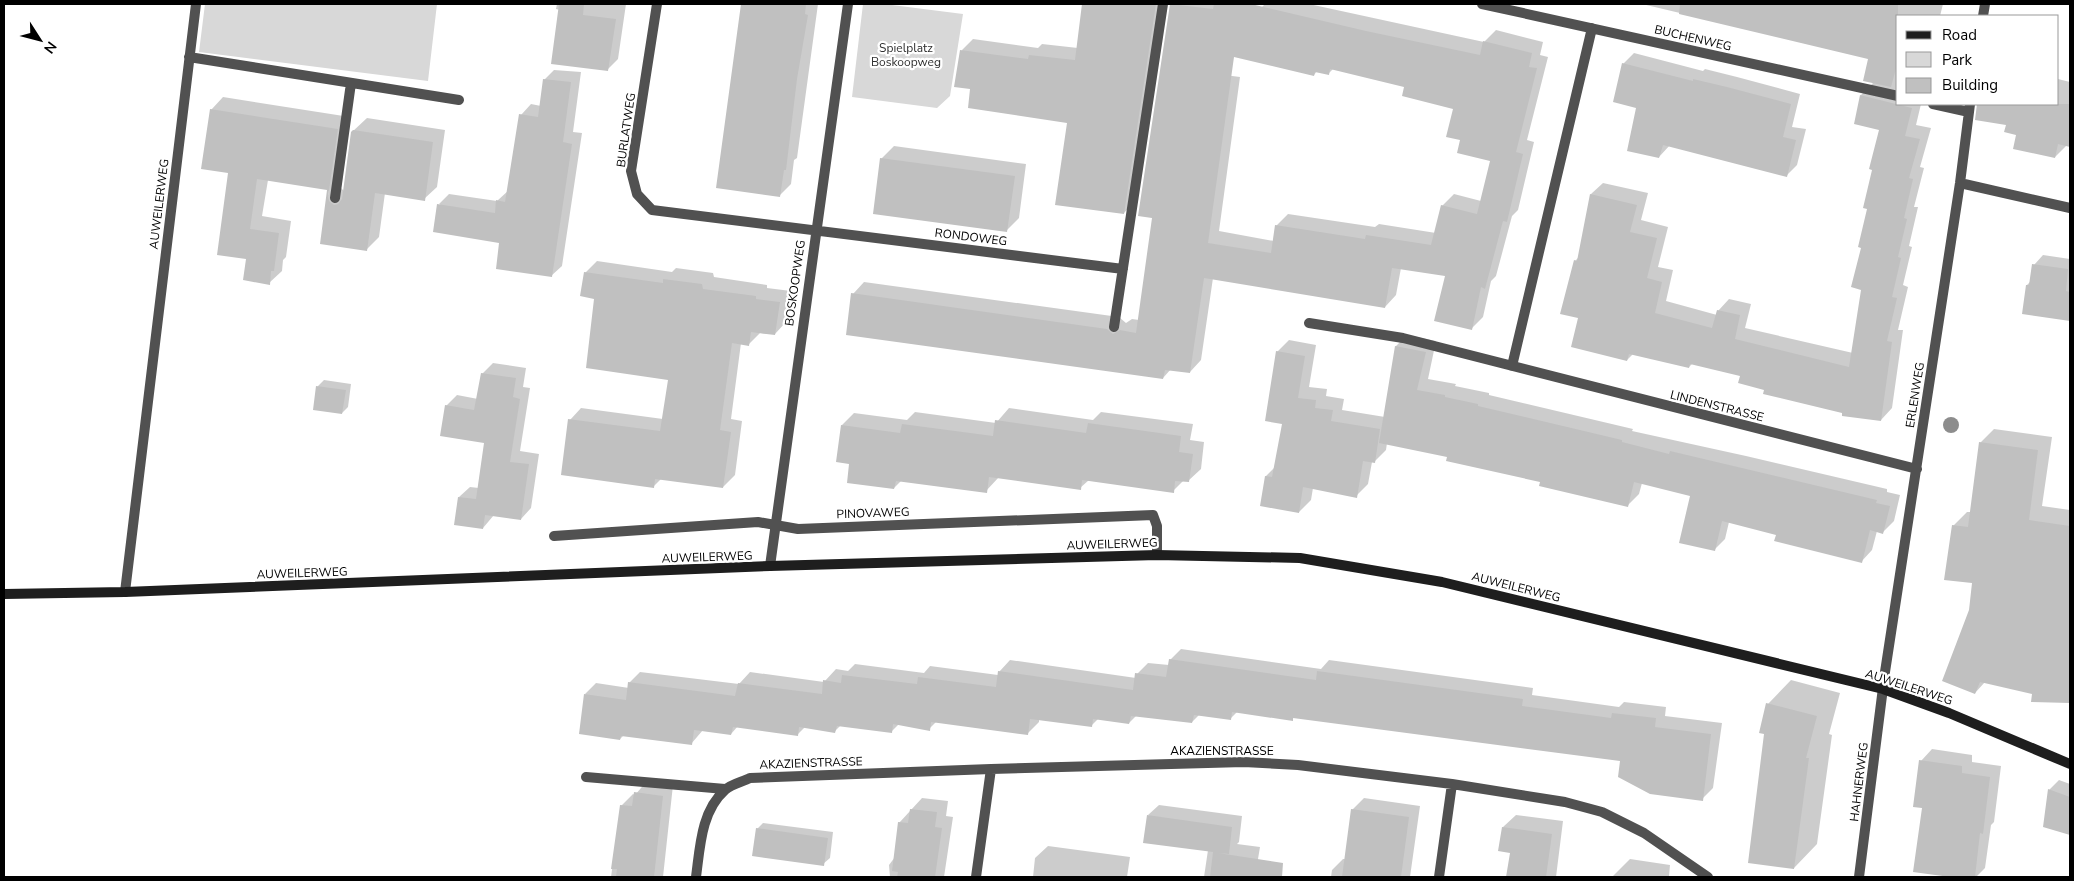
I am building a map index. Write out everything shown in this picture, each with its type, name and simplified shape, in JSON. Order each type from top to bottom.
[{"type":"street","name":"AUWEILERWEG","points":[[125,592],[196,4]]},
{"type":"street","name":"BURLATWEG","points":[[657,4],[631,171],[637,194],[652,210],[815,230]]},
{"type":"street","name":"BOSKOOPWEG","points":[[770,566],[815,230],[848,4]]},
{"type":"street","points":[[1114,327],[1163,4]]},
{"type":"street","name":"BUCHENWEG","points":[[1482,4],[1896,96]]},
{"type":"street","points":[[1512,366],[1592,28]]},
{"type":"street","points":[[189,57],[459,100]]},
{"type":"street","points":[[335,198],[351,83]]},
{"type":"street","points":[[1942,105],[1970,108]]},
{"type":"street","name":"ERLENWEG","points":[[1883,689],[1970,108]]},
{"type":"street","points":[[1960,183],[2070,208]]},
{"type":"street","name":"RONDOWEG","points":[[815,230],[1123,269]]},
{"type":"street","name":"LINDENSTRASSE","points":[[1309,323],[1403,338],[1917,469]]},
{"type":"street","name":"PINOVAWEG","points":[[554,536],[758,522],[798,529],[1153,515],[1158,526],[1157,555]]},
{"type":"street","name":"AUWEILERWEG","points":[[4,594],[125,592],[770,566],[1157,555],[1300,558],[1442,582],[1883,689],[1949,713],[2070,764]]},
{"type":"street","name":"HAHNERWEG","points":[[1859,877],[1883,689]]},
{"type":"street","name":"AKAZIENSTRASSE","points":[[586,777],[725,789],[750,778],[1244,762],[1298,764],[1452,784],[1566,802],[1602,812],[1644,833],[1708,877]]},
{"type":"street","points":[[976,877],[991,769]]},
{"type":"street","points":[[1439,877],[1452,784]]},
{"type":"street","name":"AKAZIENSTRASSE","points":[[696,877],[705,825],[710,809],[725,789]]},
{"type":"green space","points":[[205,4],[437,4],[428,81],[199,52]]},
{"type":"green space","name":"Spielplatz Boskoopweg","points":[[863,4],[884,4],[963,14],[950,96],[937,108],[852,97]]},
{"type":"building","points":[[559,4],[584,4],[583,15],[616,19],[608,71],[551,64]]},
{"type":"building","points":[[741,4],[806,4],[805,14],[808,15],[797,79],[786,170],[784,170],[780,197],[716,188]]},
{"type":"building","points":[[1082,4],[1156,4],[1124,214],[1055,205],[1067,123],[968,108],[970,89],[954,87],[960,50],[1028,59],[1029,55],[1075,60]]},
{"type":"building","points":[[1170,4],[1213,9],[1214,4],[1251,4],[1480,55],[1483,41],[1532,53],[1529,67],[1537,68],[1516,152],[1523,154],[1507,222],[1503,221],[1485,289],[1481,287],[1472,330],[1434,321],[1445,276],[1392,268],[1385,308],[1204,278],[1190,373],[1165,370],[1163,379],[846,335],[851,293],[1107,329],[1113,334],[1120,330],[1136,333],[1152,218],[1138,216]],"holes":[[[1234,57],[1314,76],[1315,72],[1329,75],[1330,69],[1404,87],[1402,96],[1453,109],[1446,137],[1460,140],[1457,153],[1490,161],[1477,214],[1441,205],[1431,245],[1366,235],[1365,239],[1275,225],[1271,253],[1208,243]]]},
{"type":"building","points":[[1680,4],[1898,4],[1898,15],[1896,15],[1896,68],[1891,87],[1863,81],[1868,59],[1679,14]]},
{"type":"building","points":[[1622,63],[1791,104],[1783,137],[1796,140],[1787,177],[1663,145],[1659,158],[1627,151],[1636,108],[1613,102]]},
{"type":"building","points":[[543,79],[571,82],[563,142],[572,144],[552,277],[496,269],[499,243],[433,232],[437,204],[495,213],[496,200],[505,202],[519,114],[538,117]]},
{"type":"building","points":[[1860,95],[1912,108],[1905,136],[1920,139],[1909,178],[1913,179],[1904,218],[1907,219],[1898,257],[1901,258],[1892,297],[1897,298],[1887,341],[1892,342],[1881,421],[1842,416],[1842,413],[1763,394],[1764,390],[1738,383],[1740,376],[1690,364],[1689,368],[1629,354],[1627,361],[1571,347],[1578,318],[1560,314],[1574,260],[1577,261],[1590,194],[1637,205],[1630,232],[1657,238],[1647,278],[1662,282],[1655,313],[1712,328],[1717,310],[1740,315],[1735,339],[1849,367],[1861,290],[1851,287],[1861,248],[1858,247],[1867,209],[1863,208],[1872,170],[1869,169],[1879,130],[1854,124]]},
{"type":"building","points":[[2070,104],[2070,147],[2058,144],[2055,158],[2013,149],[2016,135],[2004,132],[2006,125],[1975,120],[1977,105]]},
{"type":"building","points":[[210,109],[338,129],[328,197],[329,201],[334,205],[338,204],[342,199],[351,132],[353,130],[433,142],[425,201],[375,193],[367,251],[320,244],[327,190],[257,179],[250,229],[279,233],[274,271],[271,271],[270,285],[243,280],[246,259],[217,255],[228,173],[201,169]]},
{"type":"building","points":[[880,158],[1015,176],[1007,232],[873,214]]},
{"type":"building","points":[[2032,264],[2068,269],[2066,291],[2070,292],[2070,321],[2022,314],[2026,285],[2029,285]]},
{"type":"building","points":[[584,272],[663,283],[663,279],[702,284],[703,289],[756,296],[756,299],[780,302],[775,335],[751,332],[749,346],[732,343],[720,430],[731,432],[723,488],[655,479],[654,488],[561,475],[568,419],[660,431],[668,380],[586,368],[594,299],[580,296]]},
{"type":"building","points":[[1395,346],[1426,352],[1417,390],[1445,395],[1445,397],[1478,404],[1478,406],[1622,440],[1622,442],[1669,454],[1670,451],[1877,500],[1876,503],[1890,506],[1883,534],[1870,530],[1862,563],[1774,541],[1776,535],[1722,521],[1715,551],[1679,543],[1690,496],[1634,482],[1628,507],[1539,486],[1540,482],[1446,461],[1447,457],[1379,443]]},
{"type":"building","points":[[1276,351],[1305,356],[1298,398],[1316,400],[1315,408],[1333,410],[1331,421],[1380,429],[1375,463],[1363,461],[1357,498],[1303,487],[1299,513],[1260,506],[1265,476],[1272,477],[1282,424],[1265,421]]},
{"type":"building","points":[[481,373],[516,378],[513,397],[520,399],[510,462],[529,464],[521,520],[485,515],[483,529],[454,525],[458,497],[476,499],[484,443],[440,436],[445,405],[474,410]]},
{"type":"building","points":[[316,386],[346,390],[342,414],[313,410]]},
{"type":"building","points":[[995,420],[1086,433],[1088,423],[1181,436],[1179,452],[1193,454],[1189,482],[1175,481],[1174,493],[1082,480],[1081,490],[989,477],[987,493],[896,481],[894,489],[847,483],[849,464],[836,462],[841,425],[900,433],[902,424],[993,436]]},
{"type":"building","points":[[1979,442],[2038,450],[2029,520],[2070,526],[2070,703],[2031,702],[2032,694],[1980,682],[1975,694],[1942,681],[1969,610],[1972,583],[1944,580],[1952,525],[1968,527]]},
{"type":"building","points":[[1169,659],[1316,680],[1317,671],[1523,699],[1522,706],[1611,718],[1612,713],[1656,718],[1655,727],[1711,734],[1703,801],[1650,794],[1618,777],[1620,761],[1293,718],[1293,721],[1232,712],[1231,720],[1194,715],[1192,723],[1131,716],[1129,724],[1093,719],[1092,727],[1030,719],[1028,735],[931,722],[930,731],[893,724],[892,733],[837,726],[835,733],[799,727],[798,736],[733,727],[731,735],[694,730],[692,745],[621,736],[620,740],[579,734],[584,694],[626,700],[628,682],[735,696],[738,683],[822,694],[823,680],[841,683],[842,675],[917,684],[918,677],[996,687],[998,671],[1133,690],[1135,673],[1166,677]]},
{"type":"building","points":[[1766,703],[1817,716],[1806,758],[1809,758],[1794,869],[1748,863],[1764,734],[1759,733]]},
{"type":"building","points":[[1919,760],[1962,766],[1962,773],[1990,777],[1983,834],[1980,833],[1975,877],[1950,877],[1913,872],[1922,808],[1913,807]]},
{"type":"building","points":[[2048,789],[2070,797],[2070,835],[2043,827]]},
{"type":"building","points":[[634,792],[663,796],[654,877],[616,877],[617,869],[611,869],[620,805],[632,806]]},
{"type":"building","points":[[910,809],[937,812],[935,827],[942,828],[935,877],[897,877],[898,872],[892,871],[898,822],[908,823]]},
{"type":"building","points":[[1351,809],[1409,817],[1401,877],[1342,877]]},
{"type":"building","points":[[1147,815],[1232,827],[1229,854],[1218,853],[1283,863],[1282,877],[1210,877],[1213,852],[1143,843]]},
{"type":"building","points":[[1502,827],[1552,834],[1546,877],[1506,877],[1510,853],[1498,851]]},
{"type":"building","points":[[756,828],[828,838],[824,866],[752,856]]}]
